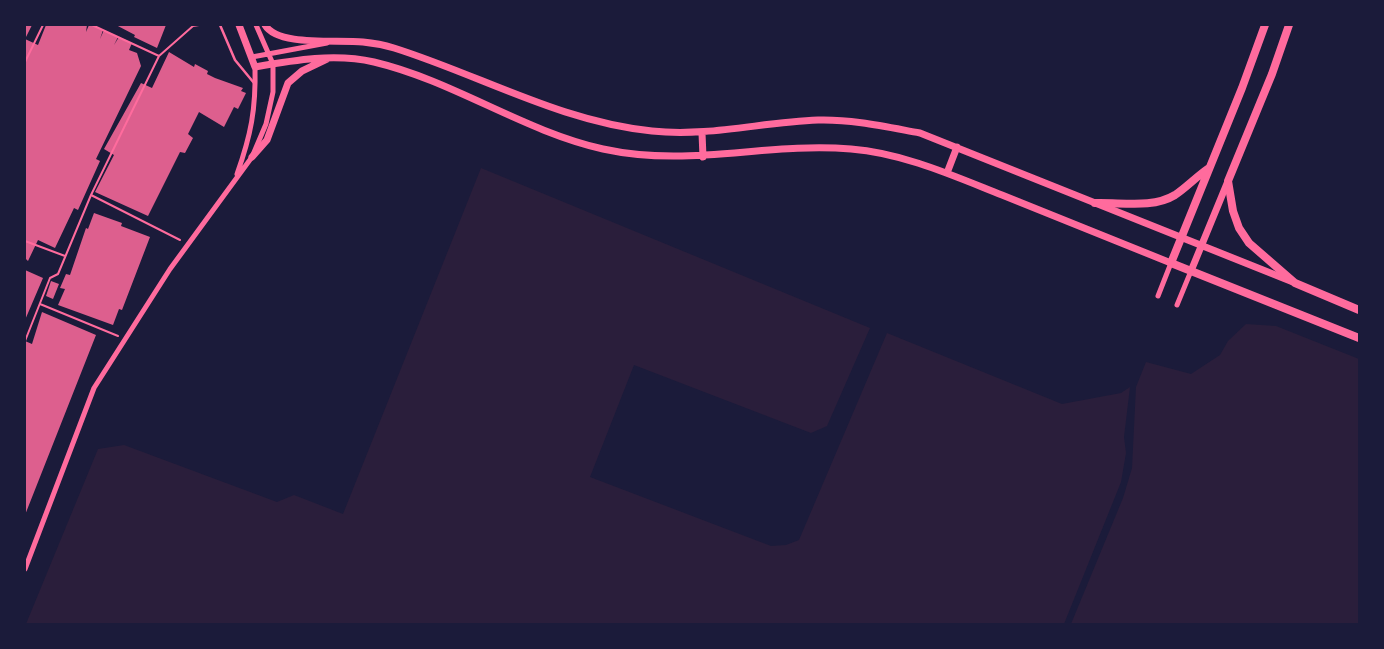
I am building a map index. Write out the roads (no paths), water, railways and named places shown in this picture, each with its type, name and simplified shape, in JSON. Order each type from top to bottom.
[{"type":"main road","points":[[1264,25],[1171,263],[1359,338]]},
{"type":"main road","points":[[1289,25],[1272,74],[1228,181],[1234,212],[1243,235],[1254,249],[1276,264],[1295,283],[1359,310]]},
{"type":"main road","points":[[1095,203],[1150,203],[1162,201],[1177,194],[1210,167]]},
{"type":"street","points":[[235,180],[249,140],[255,112],[256,85],[255,67],[239,25]]},
{"type":"street","points":[[252,156],[266,124],[272,92],[272,64],[256,25]]},
{"type":"street","points":[[265,25],[273,33],[289,39],[339,40],[378,44],[408,52],[579,117],[628,128],[702,133],[807,121],[834,120],[920,133],[1295,283]]},
{"type":"street","points":[[252,57],[339,40]]},
{"type":"street","points":[[255,67],[331,58],[373,62],[415,75],[545,130],[602,149],[652,156],[703,157],[786,148],[852,149],[884,154],[947,173],[1171,263],[1158,296]]},
{"type":"street","points":[[25,569],[94,388],[188,244],[252,156],[267,140],[288,83],[298,73],[331,58]]},
{"type":"street","points":[[702,133],[703,157]]},
{"type":"street","points":[[947,173],[957,147]]},
{"type":"street","points":[[1177,305],[1228,181]]},
{"type":"lane","points":[[220,25],[235,60],[256,85]]}]
